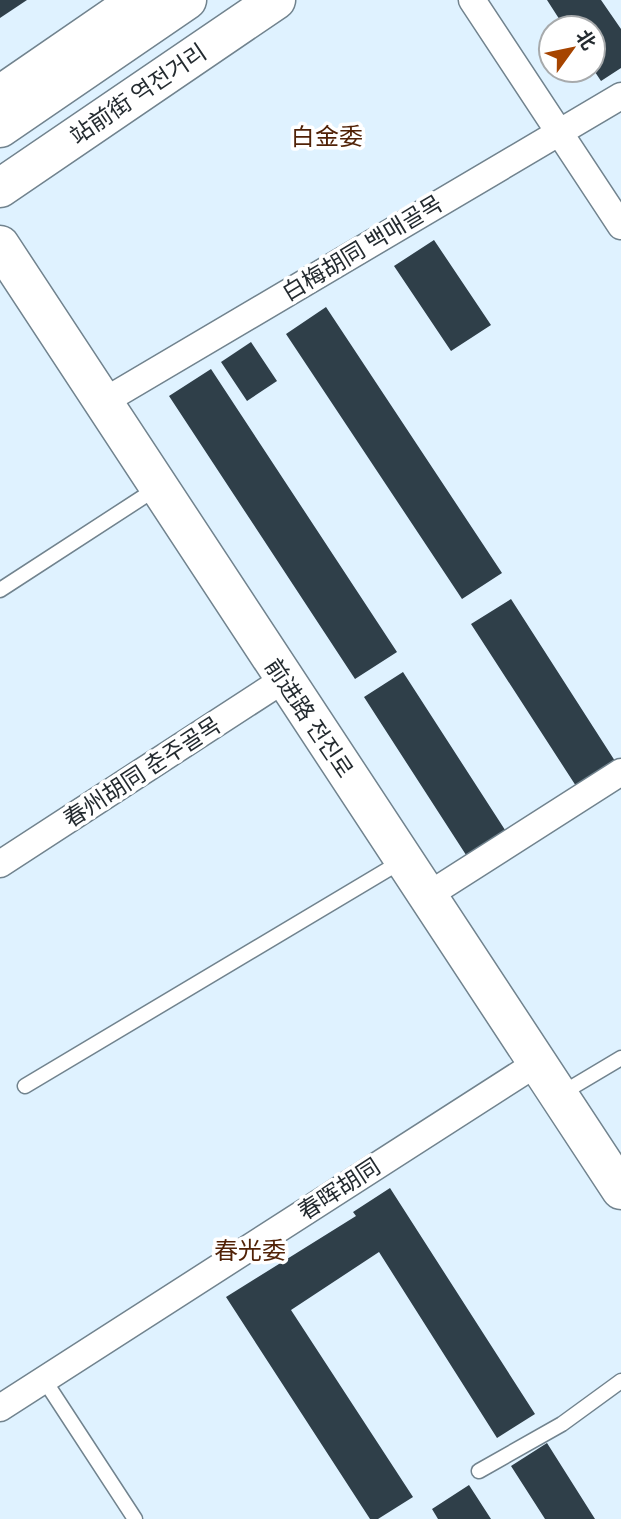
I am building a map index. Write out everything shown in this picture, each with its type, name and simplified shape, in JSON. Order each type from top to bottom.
[{"type":"street","points":[[0,94],[138,0]]},
{"type":"street","points":[[0,128],[187,0]]},
{"type":"street","name":"站前街 역전거리","points":[[0,157],[236,0]]},
{"type":"street","name":"站前街 역전거리","points":[[0,188],[276,0]]},
{"type":"street","points":[[472,0],[561,130],[621,226]]},
{"type":"street","name":"白梅胡同 백매골목","points":[[103,402],[621,96]]},
{"type":"street","name":"前进路 전진로","points":[[0,245],[283,680],[621,1190]]},
{"type":"street","name":"春州胡同 춘주골목","points":[[0,864],[283,680]]},
{"type":"street","points":[[427,897],[621,772]]},
{"type":"street","name":"春晖胡同","points":[[0,1408],[537,1063]]},
{"type":"lane","points":[[0,590],[158,487]]},
{"type":"lane","points":[[25,1086],[403,860]]},
{"type":"lane","points":[[558,1096],[621,1058]]},
{"type":"lane","points":[[43,1378],[135,1519]]},
{"type":"lane","points":[[479,1471],[562,1424],[621,1381]]},
{"type":"building","points":[[0,0],[27,0],[0,18]]},
{"type":"building","points":[[547,0],[601,0],[621,29],[621,68],[607,77],[607,14],[556,14]]},
{"type":"building","points":[[434,240],[491,325],[451,351],[394,266]]},
{"type":"building","points":[[326,307],[502,573],[462,599],[286,334]]},
{"type":"building","points":[[251,342],[277,381],[247,401],[221,362]]},
{"type":"building","points":[[211,369],[397,652],[355,679],[169,396]]},
{"type":"building","points":[[511,599],[615,761],[576,786],[471,624]]},
{"type":"building","points":[[403,672],[507,833],[468,858],[364,697]]},
{"type":"building","points":[[390,1188],[535,1414],[497,1438],[379,1252],[291,1310],[413,1497],[378,1519],[370,1519],[226,1297],[356,1216],[353,1212]]},
{"type":"building","points":[[547,1443],[595,1519],[545,1519],[511,1466]]},
{"type":"building","points":[[469,1485],[491,1519],[438,1519],[432,1509]]},
{"type":"district","name":"白金委","points":[[327,137]]},
{"type":"district","name":"春光委","points":[[250,1251]]}]
